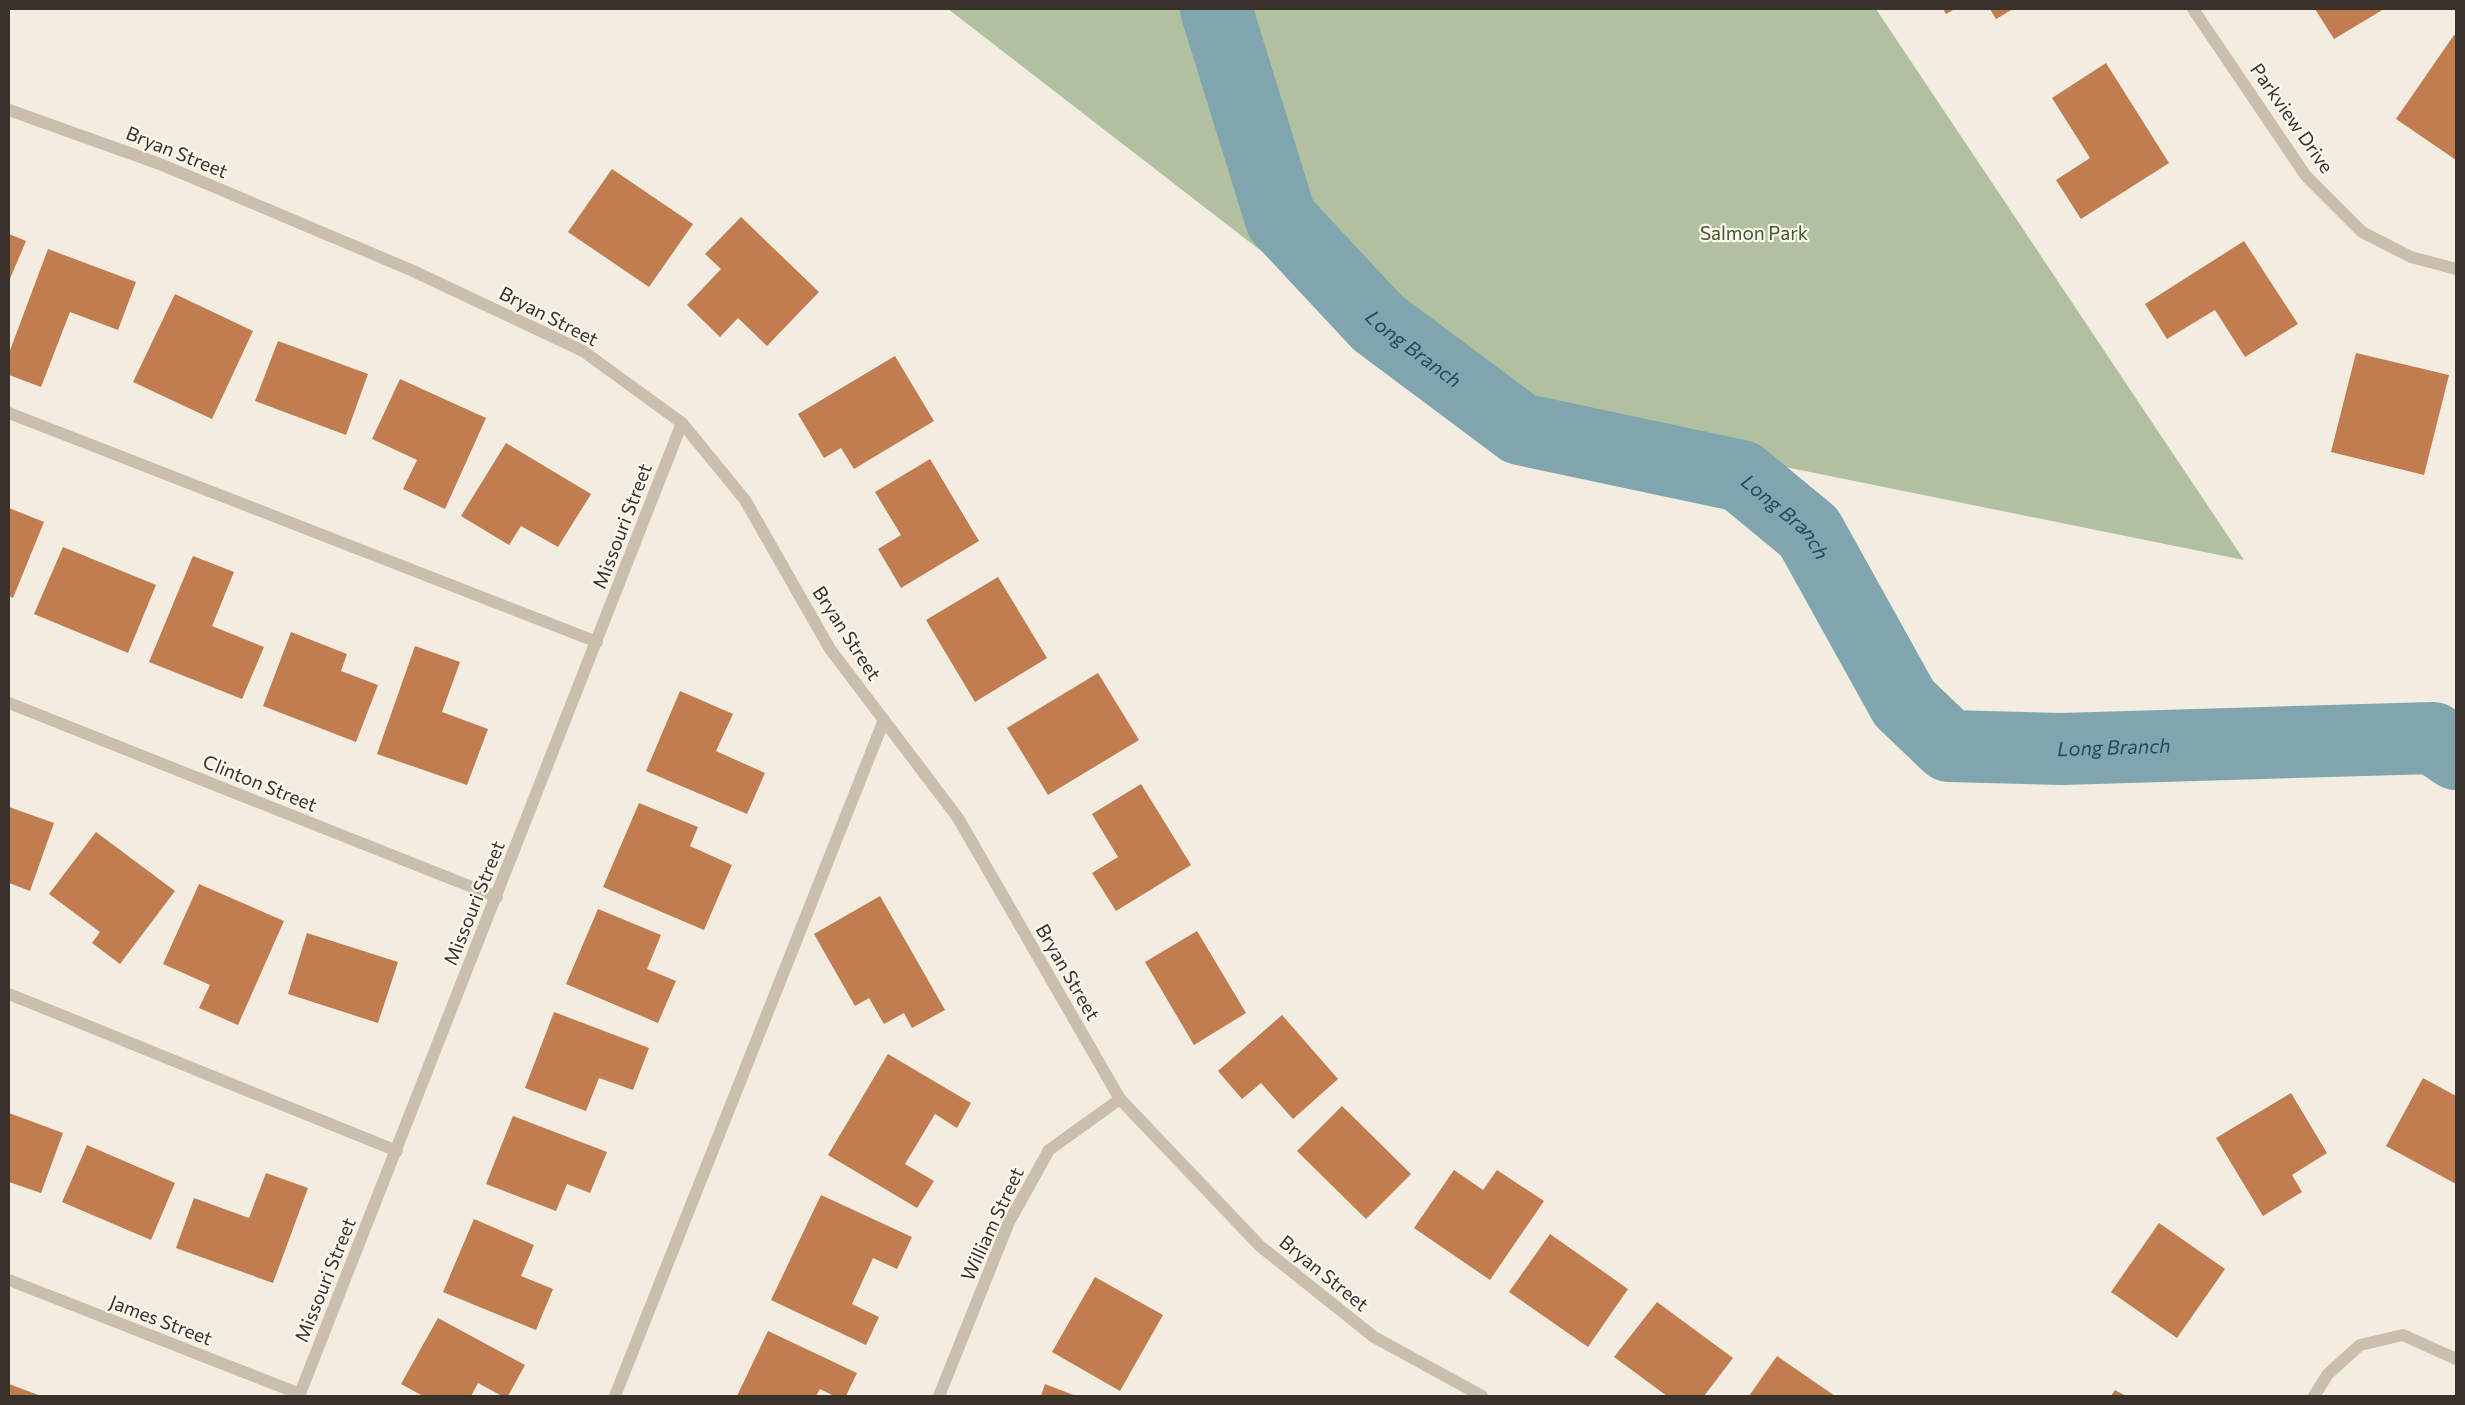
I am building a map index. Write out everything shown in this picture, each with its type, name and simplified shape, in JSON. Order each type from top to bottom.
[{"type":"street","name":"Parkview Drive","points":[[2193,9],[2306,176],[2362,232],[2411,257],[2456,269]]},
{"type":"street","name":"Bryan Street","points":[[9,110],[160,164],[411,270],[582,351],[682,423],[744,500],[830,649],[958,818],[1120,1099],[1260,1246],[1374,1337],[1482,1396]]},
{"type":"street","points":[[9,413],[597,642]]},
{"type":"street","name":"Missouri Street","points":[[300,1395],[682,423]]},
{"type":"street","name":"Clinton Street","points":[[9,703],[497,897]]},
{"type":"street","points":[[615,1396],[884,720]]},
{"type":"street","points":[[9,994],[397,1151]]},
{"type":"street","name":"William Street","points":[[939,1396],[1009,1222],[1049,1150],[1120,1099]]},
{"type":"street","name":"James Street","points":[[9,1280],[300,1395]]},
{"type":"street","points":[[2314,1396],[2328,1374],[2360,1345],[2403,1335],[2456,1359]]},
{"type":"green space","name":"Salmon Park","points":[[948,9],[1876,9],[2244,560],[1454,400]]},
{"type":"building","points":[[1943,9],[1955,9],[1946,14]]},
{"type":"building","points":[[1990,9],[2013,9],[1996,19]]},
{"type":"building","points":[[2315,9],[2384,9],[2334,39]]},
{"type":"building","points":[[2454,35],[2456,36],[2456,160],[2396,119]]},
{"type":"building","points":[[2106,63],[2169,163],[2081,219],[2056,180],[2090,158],[2052,98]]},
{"type":"building","points":[[612,169],[693,224],[649,287],[568,232]]},
{"type":"building","points":[[741,217],[819,292],[767,346],[738,318],[720,337],[687,305],[721,269],[705,254]]},
{"type":"building","points":[[9,234],[26,241],[9,281]]},
{"type":"building","points":[[2244,241],[2298,324],[2245,357],[2215,310],[2167,339],[2145,304]]},
{"type":"building","points":[[48,249],[136,282],[118,330],[70,312],[41,387],[9,375],[9,353]]},
{"type":"building","points":[[175,294],[253,331],[212,419],[133,382]]},
{"type":"building","points":[[278,341],[368,374],[346,435],[255,401]]},
{"type":"building","points":[[2356,353],[2449,375],[2424,475],[2331,452]]},
{"type":"building","points":[[895,356],[934,421],[854,469],[841,448],[824,458],[798,414]]},
{"type":"building","points":[[400,379],[486,418],[445,509],[403,489],[417,460],[372,439]]},
{"type":"building","points":[[506,443],[591,494],[558,547],[521,526],[509,545],[461,516]]},
{"type":"building","points":[[930,459],[979,541],[901,588],[878,549],[901,535],[875,492]]},
{"type":"building","points":[[9,508],[44,522],[13,598],[9,596]]},
{"type":"building","points":[[63,547],[156,585],[128,653],[34,614]]},
{"type":"building","points":[[193,556],[234,572],[212,626],[264,647],[242,699],[149,662]]},
{"type":"building","points":[[998,577],[1047,658],[975,702],[926,620]]},
{"type":"building","points":[[291,632],[347,654],[341,671],[378,685],[356,742],[263,706]]},
{"type":"building","points":[[415,646],[460,662],[442,712],[488,729],[467,785],[377,754]]},
{"type":"building","points":[[1098,673],[1139,740],[1048,795],[1007,728]]},
{"type":"building","points":[[680,691],[733,714],[716,751],[765,773],[747,814],[646,771]]},
{"type":"building","points":[[1141,784],[1191,865],[1116,911],[1092,873],[1118,857],[1092,814]]},
{"type":"building","points":[[639,803],[698,827],[690,846],[732,865],[704,930],[603,887]]},
{"type":"building","points":[[9,807],[54,823],[30,891],[9,883]]},
{"type":"building","points":[[96,832],[175,891],[120,964],[92,943],[100,932],[49,894]]},
{"type":"building","points":[[199,884],[284,921],[238,1025],[199,1008],[210,985],[163,964]]},
{"type":"building","points":[[880,896],[945,1010],[912,1028],[904,1013],[884,1024],[869,998],[855,1006],[814,934]]},
{"type":"building","points":[[598,909],[661,935],[647,969],[676,981],[658,1023],[566,984]]},
{"type":"building","points":[[1197,931],[1246,1013],[1194,1045],[1145,962]]},
{"type":"building","points":[[307,933],[398,962],[378,1023],[288,994]]},
{"type":"building","points":[[554,1012],[649,1048],[633,1090],[599,1078],[586,1111],[525,1088]]},
{"type":"building","points":[[1282,1015],[1338,1079],[1293,1119],[1261,1083],[1242,1099],[1218,1071]]},
{"type":"building","points":[[888,1054],[971,1103],[957,1128],[935,1114],[905,1164],[934,1181],[917,1208],[828,1155]]},
{"type":"building","points":[[2423,1078],[2456,1096],[2456,1184],[2386,1146]]},
{"type":"building","points":[[2291,1093],[2327,1153],[2292,1175],[2302,1192],[2263,1216],[2216,1138]]},
{"type":"building","points":[[1342,1106],[1411,1174],[1366,1219],[1297,1151]]},
{"type":"building","points":[[9,1113],[63,1133],[41,1193],[9,1182]]},
{"type":"building","points":[[513,1116],[607,1152],[590,1193],[567,1184],[556,1211],[486,1184]]},
{"type":"building","points":[[87,1145],[175,1183],[151,1240],[62,1202]]},
{"type":"building","points":[[1454,1170],[1483,1190],[1497,1170],[1544,1201],[1490,1280],[1414,1228]]},
{"type":"building","points":[[266,1173],[308,1188],[273,1283],[176,1248],[194,1198],[249,1218]]},
{"type":"building","points":[[821,1195],[912,1237],[897,1269],[873,1258],[852,1304],[879,1317],[866,1345],[771,1300]]},
{"type":"building","points":[[474,1219],[534,1245],[521,1276],[553,1289],[536,1330],[443,1292]]},
{"type":"building","points":[[2159,1223],[2225,1269],[2177,1338],[2111,1292]]},
{"type":"building","points":[[1550,1234],[1628,1289],[1588,1347],[1509,1292]]},
{"type":"building","points":[[1095,1277],[1163,1315],[1120,1391],[1052,1352]]},
{"type":"building","points":[[1657,1302],[1733,1358],[1704,1396],[1667,1396],[1614,1357]]},
{"type":"building","points":[[438,1318],[525,1365],[508,1396],[502,1396],[478,1383],[471,1396],[423,1396],[401,1384]]},
{"type":"building","points":[[768,1331],[857,1373],[846,1396],[834,1396],[820,1389],[816,1396],[737,1396]]},
{"type":"building","points":[[1777,1356],[1835,1396],[1749,1396]]},
{"type":"building","points":[[9,1384],[41,1396],[9,1396]]},
{"type":"building","points":[[1045,1384],[1076,1396],[1041,1396]]},
{"type":"building","points":[[2115,1390],[2126,1396],[2111,1396]]},
{"type":"waterway","name":"Long Branch","points":[[1216,9],[1281,219],[1378,323],[1520,429],[1741,476],[1809,532],[1904,703],[1949,746],[2062,749],[2433,738],[2456,754]]}]
